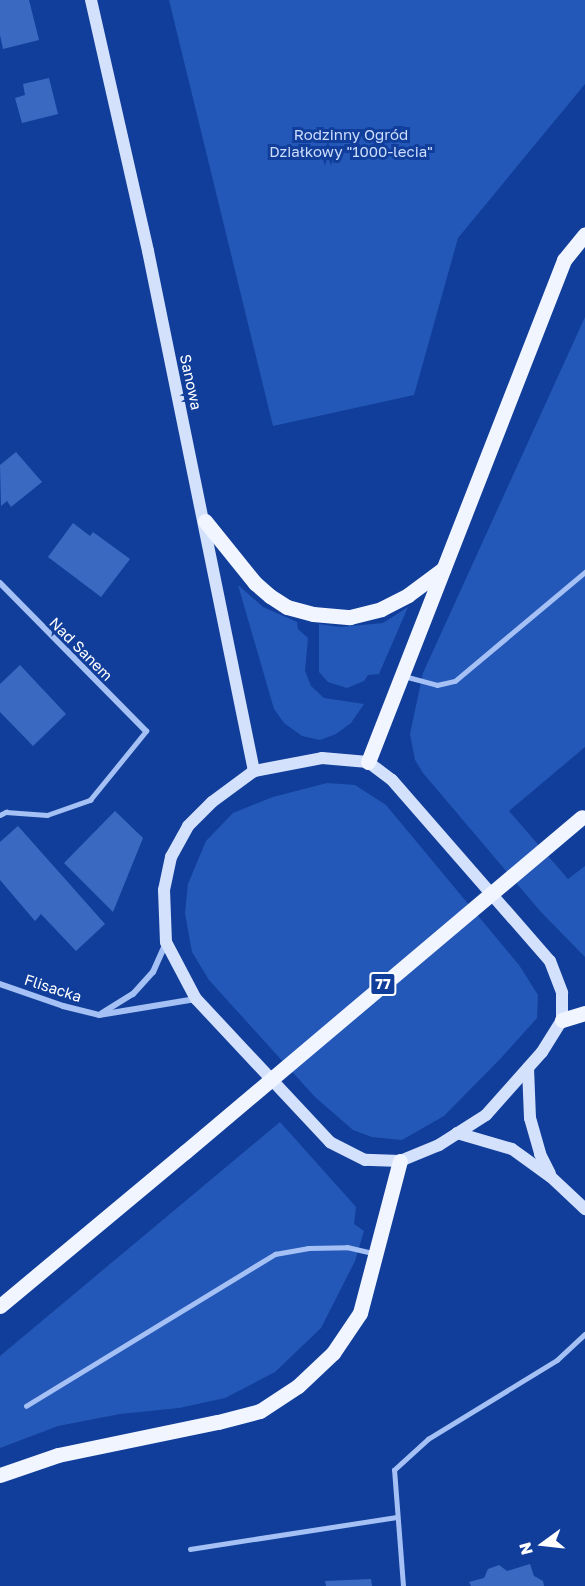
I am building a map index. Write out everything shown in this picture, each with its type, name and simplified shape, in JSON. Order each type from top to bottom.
[{"type":"main road","name":"Sanowa","points":[[91,0],[148,250],[205,521],[254,771]]},
{"type":"main road","points":[[368,762],[564,260],[585,234]]},
{"type":"main road","points":[[205,521],[255,583],[270,596],[287,608],[313,614],[350,617],[381,609],[408,595],[443,569]]},
{"type":"main road","points":[[322,758],[368,762],[392,780],[550,961],[562,993],[562,1020],[543,1052],[486,1115],[439,1145],[400,1161],[365,1161],[330,1142],[196,999],[166,942],[164,890],[171,857],[188,826],[212,802],[254,771],[322,758]]},
{"type":"main road","name":"77","points":[[0,1306],[584,816]]},
{"type":"main road","points":[[562,1020],[585,1013]]},
{"type":"main road","points":[[528,1068],[530,1118],[540,1154],[551,1177]]},
{"type":"main road","points":[[457,1133],[512,1149],[551,1177],[585,1209]]},
{"type":"main road","points":[[0,1475],[57,1455],[261,1411],[298,1386],[333,1353],[360,1314],[400,1161]]},
{"type":"street","name":"Nad Sanem","points":[[0,584],[146,731]]},
{"type":"street","name":"Flisacka","points":[[99,1015],[133,994],[153,972],[166,942]]},
{"type":"street","name":"Flisacka","points":[[0,984],[63,1006],[99,1015],[196,999]]},
{"type":"lane","points":[[402,675],[437,685],[455,681],[585,572]]},
{"type":"lane","points":[[0,815],[6,812],[47,815],[90,800],[146,731]]},
{"type":"lane","points":[[26,1406],[275,1254],[308,1248],[348,1247],[377,1255]]},
{"type":"lane","points":[[403,1586],[394,1470],[428,1438],[557,1360],[585,1334]]},
{"type":"lane","points":[[190,1549],[398,1517]]},
{"type":"green space","name":"Rodzinny Ogród Działkowy \"1000-lecia\"","points":[[169,0],[585,0],[585,84],[458,238],[414,395],[273,426]]},
{"type":"green space","points":[[585,317],[585,747],[509,811],[568,879],[585,866],[585,957],[541,912],[423,773],[415,760],[410,734],[423,673]]},
{"type":"green space","points":[[238,585],[263,607],[297,622],[298,629],[308,638],[305,671],[311,686],[324,698],[364,704],[351,723],[336,734],[320,740],[302,736],[284,723],[274,709]]},
{"type":"green space","points":[[408,607],[379,674],[368,675],[364,681],[347,688],[328,682],[319,672],[319,624],[340,627],[383,623]]},
{"type":"green space","points":[[327,783],[355,785],[386,805],[519,965],[538,995],[537,1018],[502,1057],[444,1116],[402,1140],[372,1137],[353,1130],[315,1097],[209,980],[192,952],[185,913],[188,884],[206,841],[233,813],[273,797]]},
{"type":"green space","points":[[280,1122],[356,1207],[354,1224],[364,1231],[355,1261],[321,1328],[275,1372],[225,1398],[179,1408],[120,1414],[58,1426],[0,1448],[0,1356]]},
{"type":"building","points":[[0,0],[29,0],[39,40],[3,49],[0,35]]},
{"type":"building","points":[[49,78],[58,114],[22,123],[15,98],[25,95],[23,84]]},
{"type":"building","points":[[16,452],[42,482],[11,507],[7,501],[1,506],[0,465]]},
{"type":"building","points":[[73,523],[90,536],[93,532],[130,559],[101,597],[48,557]]},
{"type":"building","points":[[20,665],[66,714],[33,746],[0,712],[0,684]]},
{"type":"building","points":[[115,811],[143,838],[113,912],[64,863]]},
{"type":"building","points":[[18,826],[105,924],[76,951],[41,914],[35,921],[0,880],[0,842]]},
{"type":"building","points":[[530,1564],[534,1576],[543,1581],[544,1586],[471,1586],[469,1582],[484,1578],[488,1569],[499,1565],[507,1571]]},
{"type":"building","points":[[371,1579],[372,1586],[326,1586],[325,1581]]}]
